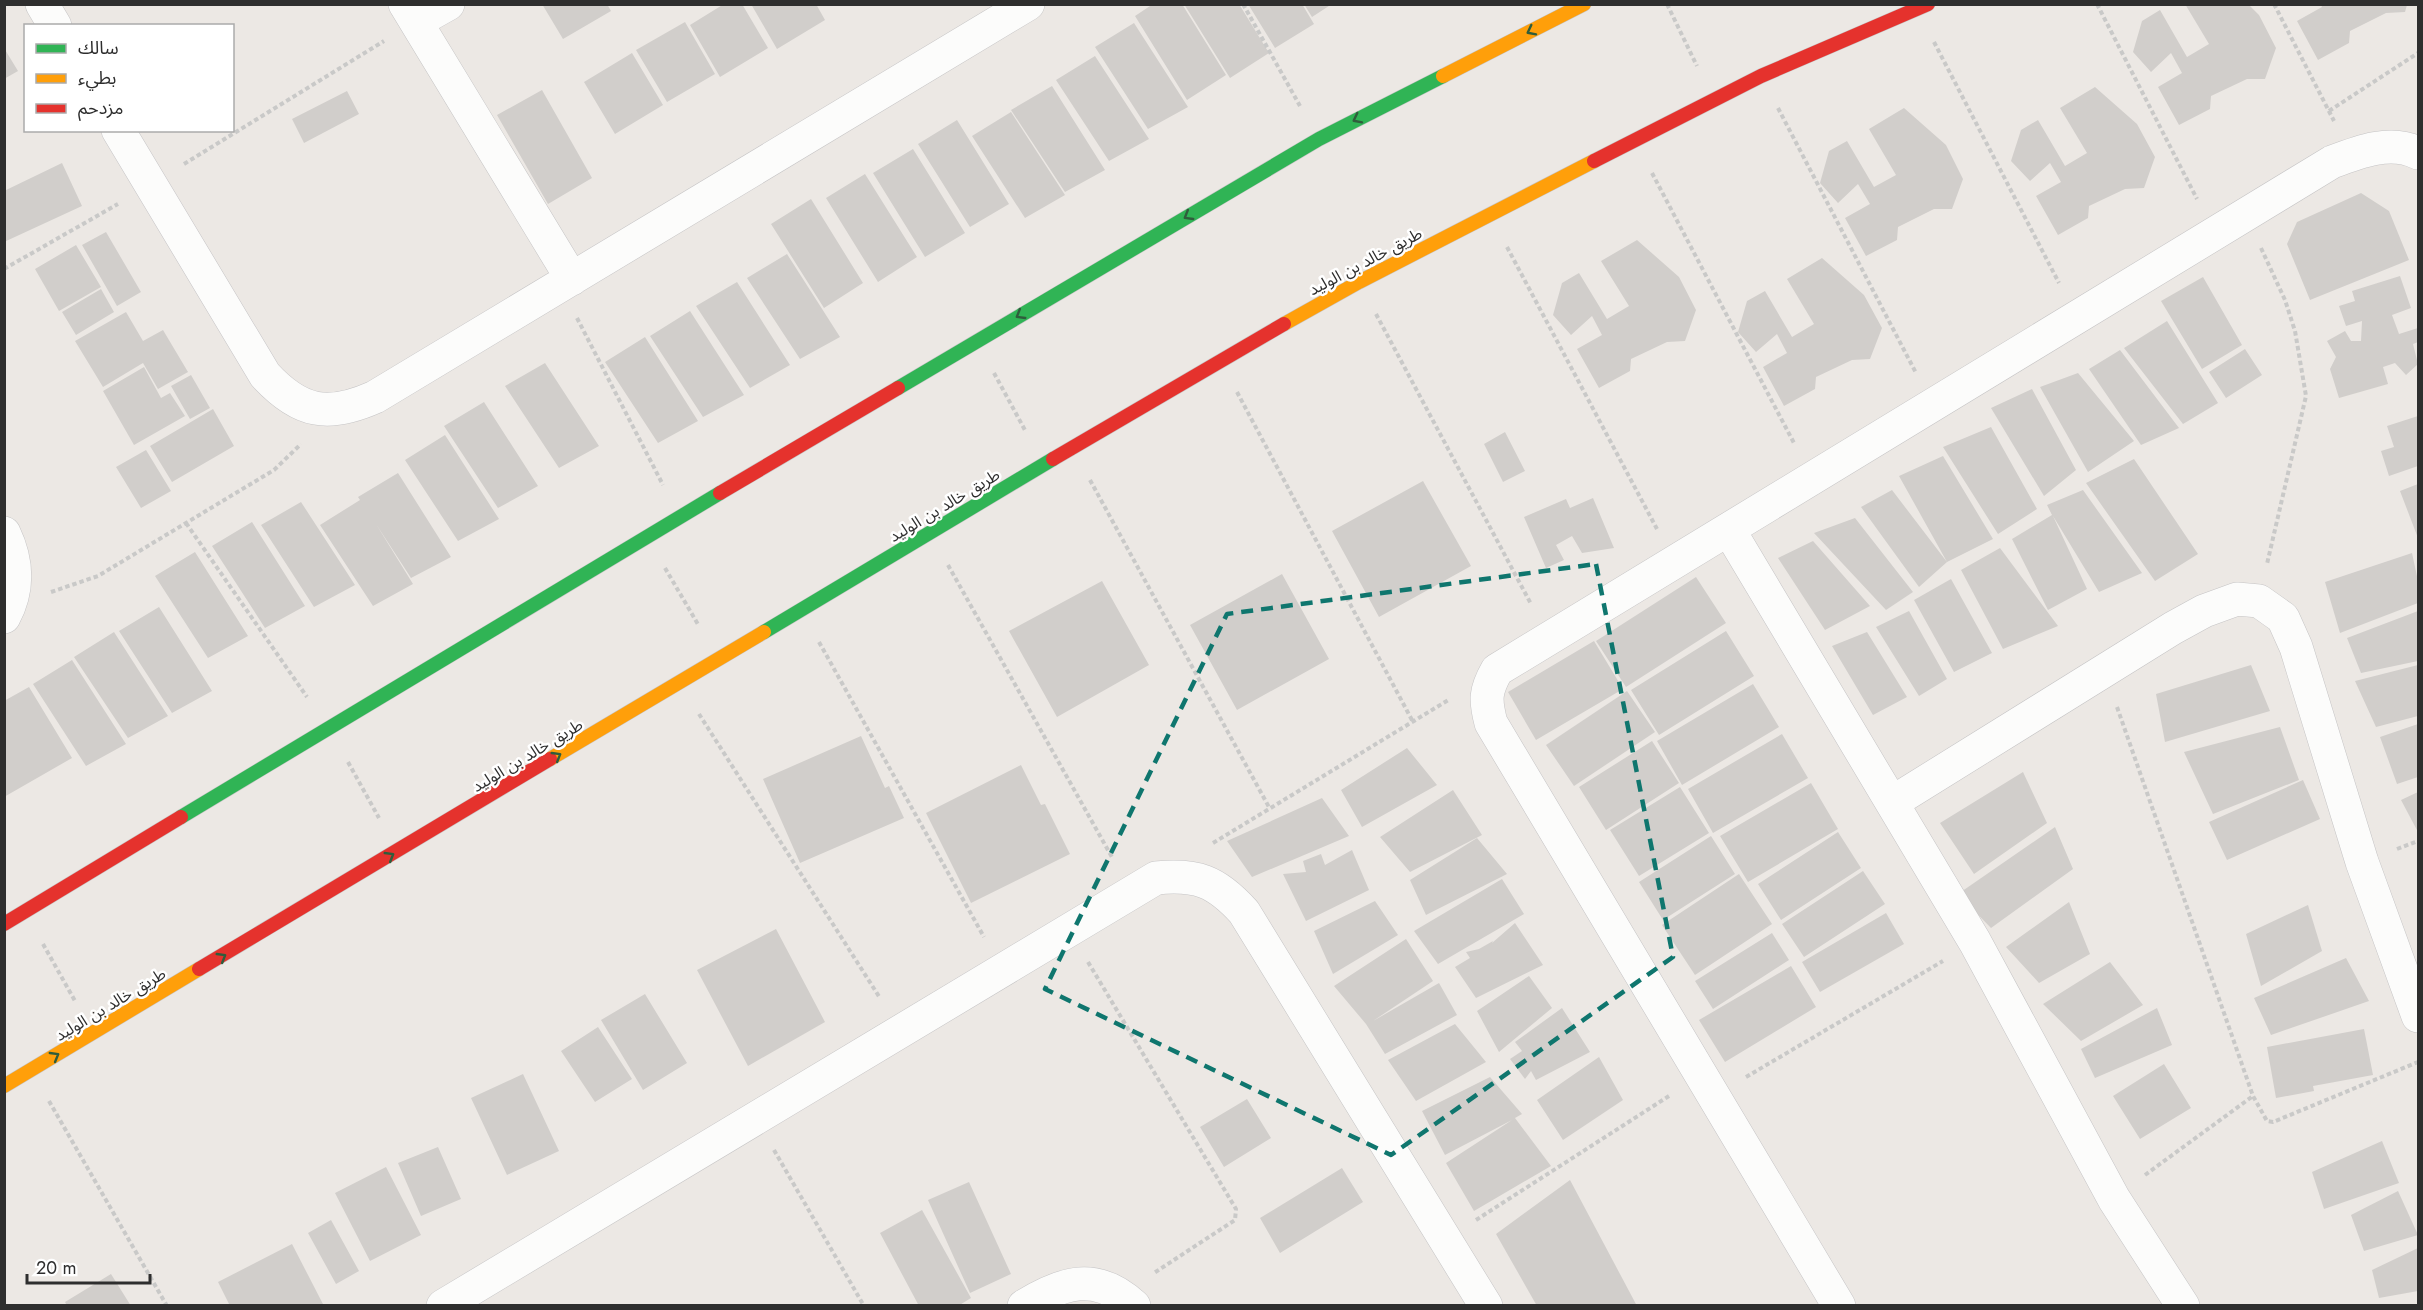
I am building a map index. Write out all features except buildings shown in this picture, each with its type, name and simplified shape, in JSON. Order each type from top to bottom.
[{"type":"street","points":[[42,4],[54,24]]},
{"type":"street","points":[[447,4],[411,13],[566,282]]},
{"type":"street","points":[[119,132],[265,375],[282,393],[304,405],[328,410],[352,407],[375,397],[1028,4]]},
{"type":"street","points":[[4,924],[680,516],[1319,139],[1584,4]]},
{"type":"street","name":"طريق خالد بن الوليد","points":[[4,1086],[1220,360],[1359,282],[1761,75],[1923,7]]},
{"type":"street","points":[[1839,1305],[1491,723],[1486,705],[1488,686],[1497,670],[2332,162],[2370,148],[2411,149],[2418,153]]},
{"type":"street","points":[[1729,530],[1975,942],[2114,1199],[2184,1305]]},
{"type":"street","points":[[4,533],[12,549],[16,575],[9,609]]},
{"type":"street","points":[[1893,802],[2103,670],[2204,611],[2236,598],[2259,602],[2283,618],[2296,647],[2362,862],[2418,1016]]},
{"type":"street","points":[[443,1305],[1144,885],[1181,876],[1206,881],[1227,893],[1244,912],[1486,1305]]},
{"type":"street","points":[[1024,1305],[1050,1290],[1074,1283],[1099,1285],[1128,1300]]},
{"type":"path","points":[[1244,4],[1319,139]]},
{"type":"path","points":[[1667,4],[1714,100]]},
{"type":"path","points":[[2097,4],[2229,225],[2266,256],[2285,300],[2295,331],[2306,396],[2259,602]]},
{"type":"path","points":[[2274,4],[2351,154]]},
{"type":"path","points":[[1923,7],[2077,317]]},
{"type":"path","points":[[234,130],[411,13]]},
{"type":"path","points":[[2329,111],[2418,53]]},
{"type":"path","points":[[1761,75],[1933,405]]},
{"type":"path","points":[[4,269],[151,185],[231,132]]},
{"type":"path","points":[[1635,140],[1812,479]]},
{"type":"path","points":[[1490,215],[1675,562]]},
{"type":"path","points":[[566,282],[680,516]]},
{"type":"path","points":[[1359,282],[1549,639]]},
{"type":"path","points":[[976,341],[1044,465]]},
{"type":"path","points":[[1220,360],[1413,722]]},
{"type":"path","points":[[9,609],[98,576],[274,470],[294,452],[328,410]]},
{"type":"path","points":[[1073,447],[1270,809]]},
{"type":"path","points":[[186,523],[328,728],[398,852]]},
{"type":"path","points":[[930,532],[1144,885],[1497,670]]},
{"type":"path","points":[[646,537],[719,659]]},
{"type":"path","points":[[801,610],[1002,970]]},
{"type":"path","points":[[2103,670],[2253,1096],[2264,1118],[2273,1122],[2418,1062]]},
{"type":"path","points":[[680,683],[901,1030]]},
{"type":"path","points":[[25,912],[93,1034]]},
{"type":"path","points":[[1069,930],[1236,1209],[1235,1220],[1128,1300]]},
{"type":"path","points":[[1445,1240],[1708,1086],[1975,942]]},
{"type":"path","points":[[31,1070],[167,1305]]},
{"type":"path","points":[[2114,1199],[2253,1096]]},
{"type":"path","points":[[755,1118],[864,1305]]},
{"type":"highlighted area","points":[[1596,564],[1673,957],[1391,1155],[1045,989],[1227,614]]},
{"type":"traffic: fast","points":[[898,388],[1319,139],[1443,76]]},
{"type":"traffic: fast","points":[[764,632],[1053,459]]},
{"type":"traffic: fast","points":[[181,817],[720,493]]},
{"type":"traffic: slow","points":[[1443,76],[1584,4]]},
{"type":"traffic: slow","points":[[1284,324],[1359,282],[1594,161]]},
{"type":"traffic: slow","points":[[550,759],[764,632]]},
{"type":"traffic: slow","points":[[4,1086],[199,969]]},
{"type":"traffic: jam","points":[[1594,161],[1761,76],[1928,4]]},
{"type":"traffic: jam","points":[[1053,459],[1284,324]]},
{"type":"traffic: jam","points":[[720,493],[898,388]]},
{"type":"traffic: jam","points":[[199,969],[550,759]]},
{"type":"traffic: jam","points":[[4,924],[181,817]]}]
